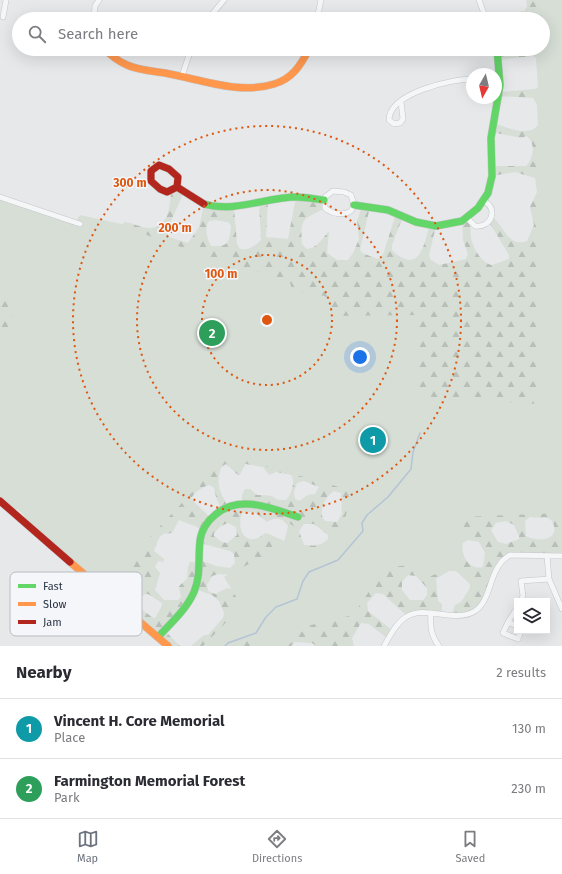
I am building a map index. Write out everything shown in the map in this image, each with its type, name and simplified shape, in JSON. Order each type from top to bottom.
[{"type":"street","points":[[3,17],[6,0]]},
{"type":"street","points":[[95,12],[95,6],[99,0]]},
{"type":"street","points":[[214,12],[224,0]]},
{"type":"street","points":[[318,12],[321,0]]},
{"type":"street","points":[[480,0],[484,12]]},
{"type":"street","points":[[111,56],[128,66],[244,88],[266,87],[286,78],[294,73],[306,56]]},
{"type":"street","points":[[182,76],[189,56]]},
{"type":"street","points":[[497,56],[498,68]]},
{"type":"street","points":[[401,102],[419,91],[442,83],[466,80]]},
{"type":"street","points":[[354,205],[388,210],[430,225],[448,225],[467,218],[484,201],[492,180],[491,138],[498,104]]},
{"type":"street","points":[[177,187],[199,202],[218,207],[237,206],[284,197],[324,200]]},
{"type":"street","points":[[340,191],[351,195],[354,205],[351,211],[340,214],[328,210],[324,200],[329,192],[340,191]]},
{"type":"street","points":[[0,197],[80,224]]},
{"type":"street","points":[[467,218],[475,226],[484,226],[488,224],[492,212],[489,204],[484,201]]},
{"type":"street","points":[[0,501],[82,572]]},
{"type":"street","points":[[158,637],[194,593],[200,567],[201,532],[215,513],[224,508],[248,503],[298,517]]},
{"type":"street","points":[[384,646],[398,624],[407,616],[419,613],[431,613],[456,616],[467,615],[476,610],[483,600],[497,566],[502,559],[510,555],[562,556]]},
{"type":"street","points":[[547,556],[549,579],[562,609]]},
{"type":"street","points":[[522,598],[521,582],[549,579]]},
{"type":"street","points":[[431,613],[430,626],[432,636],[439,646]]},
{"type":"street","points":[[514,613],[503,633],[518,639],[520,634]]},
{"type":"street","points":[[508,622],[514,625]]},
{"type":"street","points":[[142,623],[168,646]]},
{"type":"green space","points":[[526,0],[562,0],[562,556],[521,554],[502,559],[483,600],[476,610],[452,615],[455,605],[461,602],[470,588],[470,584],[456,571],[449,571],[436,579],[438,601],[442,604],[442,614],[419,613],[407,616],[383,594],[376,593],[367,603],[368,611],[393,631],[388,639],[369,624],[361,623],[352,638],[354,646],[316,646],[312,643],[295,642],[291,646],[191,646],[204,635],[208,635],[223,618],[224,613],[219,601],[212,595],[195,589],[164,630],[180,646],[168,646],[142,624],[142,610],[155,618],[162,606],[162,603],[148,594],[142,596],[142,572],[82,572],[22,520],[26,514],[19,507],[13,513],[0,501],[0,197],[70,220],[119,227],[125,222],[149,228],[161,225],[169,209],[171,192],[174,190],[184,192],[166,232],[169,237],[188,243],[199,227],[204,204],[234,207],[237,244],[240,249],[251,248],[261,240],[259,202],[268,200],[266,237],[288,239],[296,197],[324,200],[325,208],[304,220],[302,229],[302,244],[307,249],[314,247],[329,231],[327,253],[337,260],[348,260],[353,253],[359,239],[357,221],[362,206],[370,207],[360,249],[362,253],[378,259],[384,252],[396,213],[403,216],[392,245],[392,250],[405,259],[411,260],[416,258],[419,254],[425,242],[430,225],[436,226],[429,255],[431,260],[439,265],[466,259],[468,254],[463,240],[462,221],[467,218],[470,224],[472,242],[477,253],[485,262],[492,265],[509,259],[509,255],[489,222],[492,216],[511,239],[521,242],[527,241],[534,225],[530,207],[537,192],[535,178],[515,172],[492,176],[492,166],[526,166],[531,159],[533,146],[529,138],[526,136],[522,138],[491,132],[493,123],[523,131],[534,129],[538,125],[537,105],[533,98],[502,96],[502,92],[535,89],[538,87],[536,58],[533,56],[550,56],[550,12],[518,12],[524,11],[527,7]],"holes":[[[215,220],[228,222],[231,226],[229,240],[225,245],[211,246],[208,240],[207,224],[209,221]],[[226,464],[238,475],[240,475],[245,464],[263,467],[269,475],[276,472],[291,475],[293,484],[288,498],[286,500],[278,500],[272,496],[257,495],[250,489],[245,489],[242,495],[242,503],[228,506],[219,488],[221,467]],[[304,481],[319,487],[315,494],[308,495],[299,501],[295,499],[294,492],[297,483]],[[210,485],[214,488],[221,509],[211,518],[191,499],[196,492]],[[334,491],[341,493],[342,514],[337,522],[325,521],[322,514],[323,505]],[[242,513],[256,513],[267,522],[272,519],[283,520],[294,534],[287,542],[266,533],[256,539],[250,539],[246,537],[241,530],[240,522]],[[530,517],[548,518],[552,521],[554,532],[552,536],[548,538],[531,538],[526,536],[525,521]],[[179,520],[197,527],[201,532],[200,543],[230,551],[234,554],[235,563],[230,568],[216,566],[200,560],[200,563],[190,562],[187,579],[179,586],[181,597],[178,600],[164,600],[155,590],[160,573],[155,567],[158,561],[163,562],[164,559],[154,551],[159,538],[163,534],[172,533]],[[506,521],[514,525],[519,539],[506,544],[498,542],[491,530],[496,523]],[[228,523],[236,527],[237,535],[227,543],[222,542],[214,536],[214,533],[221,526]],[[304,524],[314,524],[328,535],[328,539],[317,545],[304,545],[299,531]],[[468,540],[479,542],[485,553],[483,567],[478,568],[467,561],[463,552],[463,543]],[[219,574],[231,575],[235,590],[227,588],[215,594],[208,591],[207,585],[212,576]],[[408,575],[416,576],[427,588],[427,595],[423,600],[410,600],[402,590],[402,582]]]},
{"type":"green space","points":[[541,0],[562,0],[562,513],[462,517],[459,567],[427,577],[408,565],[385,568],[353,615],[307,626],[288,646],[255,646],[245,637],[235,646],[203,646],[234,614],[238,600],[224,577],[283,546],[289,523],[298,529],[295,545],[328,550],[343,525],[353,491],[227,455],[117,572],[88,572],[0,494],[0,351],[18,303],[0,289],[0,200],[74,225],[80,215],[121,224],[159,240],[290,282],[292,290],[325,296],[331,316],[417,315],[419,396],[539,404],[541,56],[550,56],[550,12],[541,12]]},
{"type":"green space","points":[[498,56],[533,56],[499,60]]},
{"type":"waterway","points":[[225,646],[228,643],[256,633],[266,617],[276,607],[297,599],[303,581],[309,572],[338,560],[363,531],[362,523],[367,515],[388,497],[411,469],[413,452],[420,433]]},
{"type":"traffic: fast","points":[[354,205],[388,210],[416,222],[436,226],[462,221],[478,208],[488,193],[492,176],[491,138],[500,85],[498,56]]},
{"type":"traffic: fast","points":[[204,204],[227,207],[273,199],[296,197],[324,200]]},
{"type":"traffic: fast","points":[[158,637],[191,599],[196,586],[201,537],[205,526],[212,517],[224,509],[234,505],[245,504],[266,507],[298,517]]},
{"type":"traffic: slow","points":[[113,56],[127,65],[136,68],[220,85],[247,88],[261,87],[286,79],[295,71],[306,56]]},
{"type":"traffic: slow","points":[[70,562],[82,572]]},
{"type":"traffic: slow","points":[[142,624],[168,646]]},
{"type":"traffic: jam","points":[[177,187],[167,192],[160,189],[151,181],[151,171],[159,165],[169,169],[178,177],[177,187],[204,204]]},
{"type":"traffic: jam","points":[[0,501],[70,562]]},
{"type":"place","name":"Farmington Memorial Forest","points":[[212,333]]},
{"type":"place","name":"Vincent H. Core Memorial","points":[[373,440]]}]
